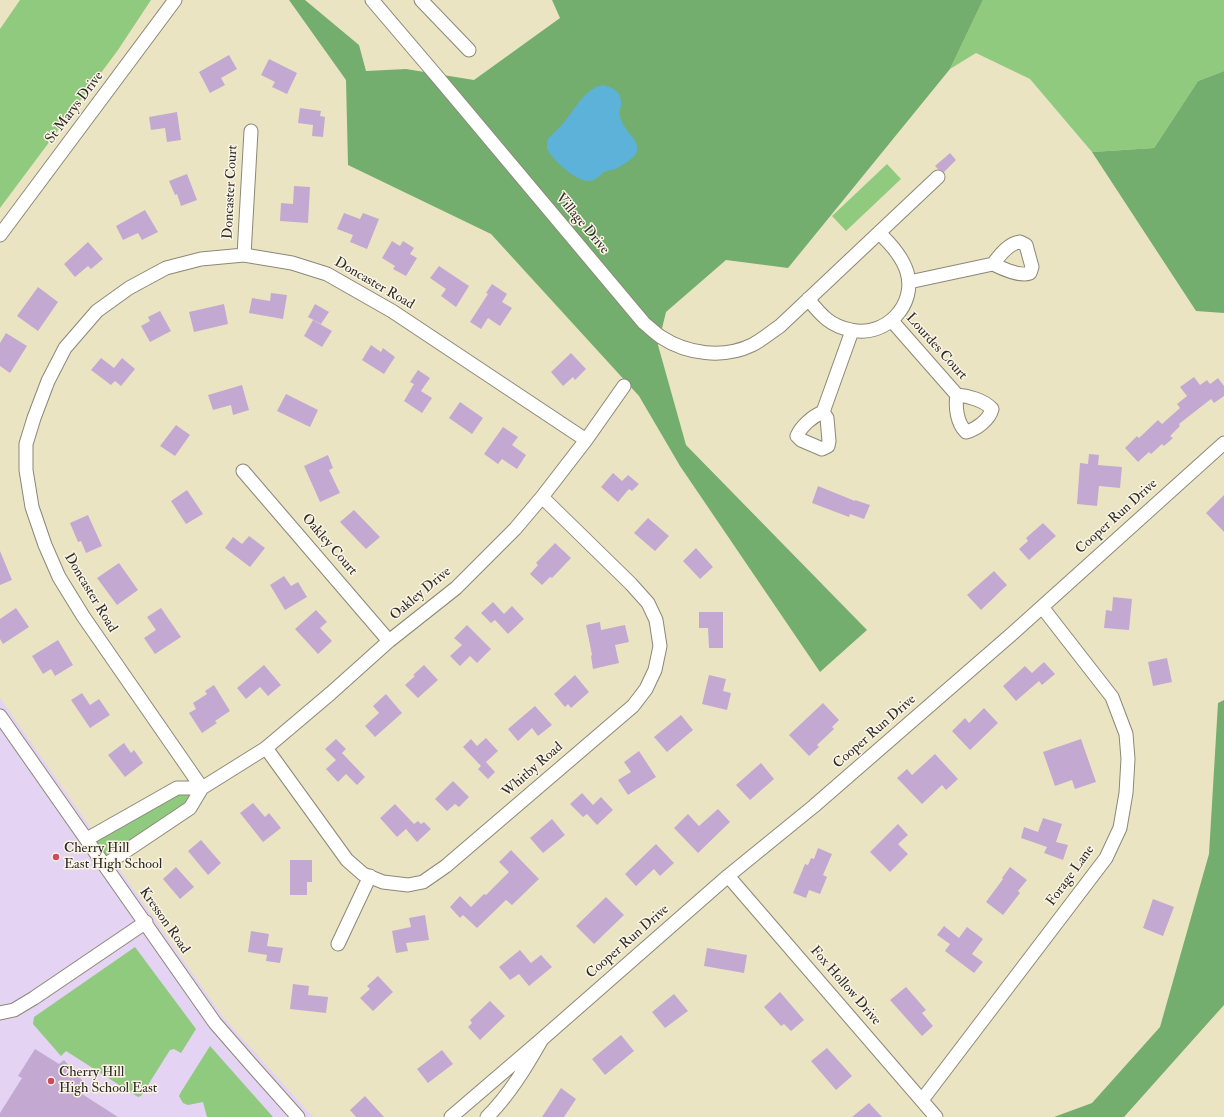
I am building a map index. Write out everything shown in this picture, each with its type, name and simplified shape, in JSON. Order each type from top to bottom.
[{"type":"street","name":"St Marys Drive","points":[[0,235],[175,0]]},
{"type":"street","points":[[421,0],[469,50]]},
{"type":"street","name":"Village Drive","points":[[377,2],[644,323],[661,337],[685,349],[709,353],[730,353],[752,345],[780,326],[938,177]]},
{"type":"street","name":"Doncaster Court","points":[[244,255],[251,131]]},
{"type":"street","points":[[808,299],[829,322],[852,331],[868,331],[886,325],[892,321],[899,314],[907,296],[909,282],[908,273],[896,250],[879,233]]},
{"type":"street","name":"Doncaster Road","points":[[202,788],[83,616],[59,577],[45,545],[32,507],[26,470],[26,444],[34,418],[48,381],[65,348],[97,311],[129,288],[166,268],[201,259],[244,255],[292,263],[327,274],[392,311],[586,440]]},
{"type":"street","points":[[909,282],[993,264]]},
{"type":"street","name":"Lourdes Court","points":[[892,321],[957,394]]},
{"type":"street","points":[[822,412],[852,331]]},
{"type":"street","name":"Oakley Drive","points":[[202,788],[266,748],[331,694],[389,641],[456,588],[515,529],[542,497],[586,440],[624,386]]},
{"type":"street","name":"Cooper Run Drive","points":[[451,1117],[728,876],[818,803],[1042,607],[1224,443]]},
{"type":"street","name":"Oakley Court","points":[[243,471],[389,641]]},
{"type":"street","name":"Whitby Road","points":[[266,748],[347,860],[363,874],[383,882],[408,885],[423,882],[446,866],[633,706],[646,689],[655,670],[660,646],[656,620],[648,603],[631,584],[542,497]]},
{"type":"street","name":"Forage Lane","points":[[922,1100],[1106,858],[1120,828],[1126,793],[1128,759],[1126,734],[1112,697],[1042,607]]},
{"type":"street","name":"Kresson Road","points":[[0,716],[146,922],[215,1023],[298,1117]]},
{"type":"street","points":[[87,839],[177,788],[202,788]]},
{"type":"street","points":[[105,865],[190,808],[202,788]]},
{"type":"street","points":[[338,944],[370,876]]},
{"type":"street","name":"Fox Hollow Drive","points":[[728,876],[936,1117]]},
{"type":"street","points":[[0,1013],[14,1010],[34,998],[146,922]]},
{"type":"street","name":"Cooper Run Drive","points":[[487,1117],[517,1081],[542,1039]]},
{"type":"shaded area","name":"Cherry Hill East High School","points":[[0,698],[223,1017],[313,1117],[0,1117]]},
{"type":"green space","points":[[20,0],[151,0],[118,50],[0,208],[0,29]]},
{"type":"green space","points":[[289,0],[305,0],[359,45],[366,71],[406,69],[474,80],[560,18],[552,0],[983,0],[950,69],[788,268],[726,260],[666,312],[658,345],[686,445],[867,630],[820,672],[680,466],[639,396],[491,234],[348,165],[346,80]]},
{"type":"green space","points":[[983,0],[1224,0],[1224,71],[1198,81],[1154,148],[1092,152],[1030,79],[976,53],[950,69]]},
{"type":"green space","points":[[1224,71],[1224,313],[1196,311],[1092,152],[1154,148],[1198,81]]},
{"type":"green space","points":[[887,164],[901,179],[846,231],[832,216]]},
{"type":"green space","points":[[1224,700],[1224,1005],[1124,1117],[1054,1117],[1092,1103],[1160,1027],[1209,854],[1218,703]]},
{"type":"green space","points":[[177,788],[202,788],[190,808],[105,865],[87,839]]},
{"type":"green space","points":[[135,947],[196,1029],[181,1053],[174,1049],[170,1050],[141,1096],[138,1097],[66,1051],[61,1056],[33,1024],[34,1017]]},
{"type":"green space","points":[[210,1046],[273,1117],[207,1117],[203,1102],[188,1105],[183,1103],[179,1096]]},
{"type":"water","points":[[603,85],[614,89],[619,94],[621,101],[620,117],[634,139],[637,149],[634,156],[625,163],[617,168],[604,172],[594,180],[589,181],[578,178],[559,164],[549,153],[547,141],[566,120],[584,96],[596,87]]},
{"type":"building","points":[[229,55],[237,69],[221,78],[225,85],[210,93],[199,72]]},
{"type":"building","points":[[269,59],[297,73],[287,94],[272,87],[275,82],[261,75]]},
{"type":"building","points":[[300,108],[321,111],[320,116],[325,117],[323,137],[312,136],[313,125],[298,123]]},
{"type":"building","points":[[177,112],[181,140],[167,142],[165,128],[151,130],[149,117]]},
{"type":"building","points":[[950,153],[956,160],[944,172],[938,169],[935,166]]},
{"type":"building","points":[[187,174],[197,200],[181,206],[177,194],[175,195],[169,181]]},
{"type":"building","points":[[294,186],[310,187],[308,223],[280,221],[281,203],[293,204]]},
{"type":"building","points":[[145,210],[158,232],[142,240],[138,233],[123,240],[116,226]]},
{"type":"building","points":[[344,213],[360,219],[363,213],[379,219],[367,249],[350,242],[353,235],[337,229]]},
{"type":"building","points":[[392,241],[400,246],[403,241],[414,248],[410,254],[417,258],[406,276],[393,269],[395,266],[382,258]]},
{"type":"building","points":[[88,242],[103,259],[91,269],[88,266],[75,277],[64,264]]},
{"type":"building","points":[[439,266],[469,286],[456,307],[441,296],[446,289],[430,278]]},
{"type":"building","points":[[492,284],[507,294],[502,302],[512,308],[500,326],[488,318],[481,329],[470,322],[488,294],[486,293]]},
{"type":"building","points":[[38,287],[58,302],[38,331],[17,316]]},
{"type":"building","points":[[271,293],[287,295],[283,319],[249,313],[252,298],[270,301]]},
{"type":"building","points":[[224,304],[228,324],[194,332],[189,312]]},
{"type":"building","points":[[315,304],[329,312],[321,324],[308,317]]},
{"type":"building","points":[[160,311],[171,331],[150,342],[141,326],[150,321],[148,317]]},
{"type":"building","points":[[313,320],[332,331],[322,347],[304,336]]},
{"type":"building","points":[[6,333],[27,346],[10,373],[0,366],[0,343]]},
{"type":"building","points":[[371,345],[381,352],[383,348],[395,357],[384,374],[362,360]]},
{"type":"building","points":[[571,353],[586,369],[575,380],[573,377],[563,386],[551,372]]},
{"type":"building","points":[[101,358],[114,368],[122,358],[135,369],[121,386],[115,381],[111,385],[91,370]]},
{"type":"building","points":[[418,370],[430,378],[421,391],[432,398],[422,413],[404,401],[414,384],[410,382]]},
{"type":"building","points":[[1194,377],[1200,385],[1207,380],[1210,384],[1218,378],[1224,386],[1224,396],[1214,403],[1211,399],[1179,424],[1180,426],[1170,436],[1173,438],[1164,446],[1162,444],[1151,454],[1149,452],[1138,462],[1125,448],[1137,436],[1139,438],[1158,420],[1162,424],[1180,408],[1177,404],[1187,396],[1180,387]]},
{"type":"building","points":[[242,385],[249,410],[233,415],[231,405],[213,410],[208,395]]},
{"type":"building","points":[[286,394],[318,410],[310,427],[277,411]]},
{"type":"building","points":[[460,402],[483,418],[472,434],[449,418]]},
{"type":"building","points":[[176,425],[190,435],[175,456],[160,446]]},
{"type":"building","points":[[503,427],[518,437],[512,445],[526,455],[517,469],[502,459],[498,464],[484,454]]},
{"type":"building","points":[[1089,454],[1099,455],[1098,465],[1122,467],[1120,488],[1099,486],[1097,506],[1077,504],[1080,463],[1088,464]]},
{"type":"building","points":[[328,455],[333,468],[329,470],[340,493],[320,502],[304,466]]},
{"type":"building","points":[[613,473],[622,481],[628,475],[639,484],[632,491],[629,489],[618,502],[601,487]]},
{"type":"building","points":[[818,486],[855,501],[870,505],[864,519],[850,514],[849,517],[812,503]]},
{"type":"building","points":[[187,490],[203,514],[186,524],[171,501]]},
{"type":"building","points":[[1224,495],[1224,532],[1206,513]]},
{"type":"building","points":[[354,510],[380,537],[366,549],[340,522]]},
{"type":"building","points":[[88,515],[102,546],[86,553],[81,541],[78,542],[70,523]]},
{"type":"building","points":[[648,518],[669,536],[655,551],[634,533]]},
{"type":"building","points":[[1043,523],[1056,536],[1029,560],[1019,549],[1028,541],[1026,538]]},
{"type":"building","points":[[249,536],[265,548],[250,567],[225,548],[233,537],[242,544]]},
{"type":"building","points":[[555,543],[571,558],[552,578],[550,577],[542,585],[530,574],[538,565],[536,563]]},
{"type":"building","points":[[696,548],[713,567],[700,579],[683,561]]},
{"type":"building","points":[[0,551],[12,580],[0,585]]},
{"type":"building","points":[[119,563],[138,590],[117,605],[97,578]]},
{"type":"building","points":[[994,571],[1007,585],[981,610],[967,595]]},
{"type":"building","points":[[284,576],[291,586],[298,582],[307,597],[285,610],[270,585]]},
{"type":"building","points":[[1113,597],[1132,599],[1129,630],[1104,628],[1106,610],[1112,611]]},
{"type":"building","points":[[493,602],[504,614],[512,606],[524,619],[508,634],[495,620],[491,623],[481,613]]},
{"type":"building","points":[[16,608],[29,627],[3,644],[0,639],[0,619]]},
{"type":"building","points":[[161,608],[181,637],[155,654],[144,638],[156,630],[147,617]]},
{"type":"building","points":[[316,610],[327,622],[320,628],[332,641],[318,654],[295,629]]},
{"type":"building","points":[[699,612],[723,612],[723,648],[709,648],[708,628],[699,628]]},
{"type":"building","points":[[600,622],[601,630],[625,625],[629,642],[615,645],[619,663],[593,669],[592,655],[586,625]]},
{"type":"building","points":[[467,625],[491,649],[477,663],[470,656],[460,666],[450,656],[462,645],[454,638]]},
{"type":"building","points":[[58,640],[73,665],[55,676],[51,669],[43,674],[32,656]]},
{"type":"building","points":[[1167,658],[1172,682],[1153,686],[1148,662]]},
{"type":"building","points":[[1044,662],[1055,674],[1042,685],[1039,681],[1016,701],[1003,686],[1025,666],[1032,673]]},
{"type":"building","points":[[264,665],[281,685],[268,696],[260,687],[246,699],[237,688]]},
{"type":"building","points":[[424,665],[438,680],[418,698],[405,685]]},
{"type":"building","points":[[575,675],[589,692],[571,708],[568,704],[565,707],[554,694]]},
{"type":"building","points":[[709,675],[726,679],[723,691],[731,693],[727,710],[702,704]]},
{"type":"building","points":[[214,685],[230,711],[215,721],[217,723],[202,733],[189,713],[196,709],[193,703],[207,694],[205,691]]},
{"type":"building","points":[[82,693],[90,705],[99,699],[110,715],[90,728],[71,700]]},
{"type":"building","points":[[386,694],[402,713],[375,737],[365,726],[379,713],[373,706]]},
{"type":"building","points":[[823,703],[839,720],[832,727],[834,729],[817,745],[819,747],[809,756],[789,735]]},
{"type":"building","points":[[535,706],[552,725],[538,736],[532,728],[518,741],[508,729]]},
{"type":"building","points":[[984,708],[998,723],[970,750],[952,731],[965,718],[969,723]]},
{"type":"building","points":[[681,715],[693,730],[667,752],[654,737]]},
{"type":"building","points":[[486,738],[498,751],[486,762],[495,772],[488,779],[478,769],[481,766],[463,747],[471,739],[477,746]]},
{"type":"building","points":[[336,739],[346,749],[342,753],[365,777],[357,785],[346,774],[338,782],[326,769],[336,760],[325,749]]},
{"type":"building","points":[[1081,739],[1096,782],[1075,789],[1072,780],[1055,786],[1043,752]]},
{"type":"building","points":[[124,743],[131,753],[134,750],[143,763],[125,777],[108,755]]},
{"type":"building","points":[[639,751],[656,777],[628,795],[618,780],[631,772],[624,762]]},
{"type":"building","points":[[935,754],[958,779],[946,790],[942,785],[922,804],[897,778],[907,769],[912,775]]},
{"type":"building","points":[[761,763],[774,779],[750,800],[736,785]]},
{"type":"building","points":[[453,781],[469,797],[459,807],[455,804],[447,811],[435,799]]},
{"type":"building","points":[[582,793],[593,805],[601,797],[613,810],[597,825],[587,814],[583,817],[570,804]]},
{"type":"building","points":[[253,803],[265,817],[269,813],[281,828],[263,842],[240,813]]},
{"type":"building","points":[[395,804],[414,824],[418,821],[421,824],[424,822],[431,829],[417,842],[406,829],[397,837],[380,818]]},
{"type":"building","points":[[718,809],[730,822],[698,853],[674,828],[688,814],[699,826]]},
{"type":"building","points":[[1043,818],[1062,824],[1056,842],[1068,845],[1063,860],[1044,853],[1047,847],[1021,838],[1024,827],[1038,832]]},
{"type":"building","points":[[552,819],[565,835],[543,853],[530,838]]},
{"type":"building","points":[[898,824],[908,835],[898,844],[908,854],[890,872],[870,852]]},
{"type":"building","points":[[201,840],[221,863],[208,875],[188,851]]},
{"type":"building","points":[[656,844],[674,863],[660,876],[654,869],[636,886],[625,874]]},
{"type":"building","points":[[818,848],[832,854],[823,875],[827,877],[820,894],[809,890],[806,898],[793,893],[805,864],[808,865],[811,858],[814,859]]},
{"type":"building","points":[[511,850],[539,879],[512,905],[506,900],[477,928],[463,915],[460,918],[450,907],[460,896],[471,907],[484,894],[486,895],[509,872],[499,862]]},
{"type":"building","points":[[290,860],[312,860],[312,882],[307,882],[307,895],[290,895]]},
{"type":"building","points":[[176,867],[194,887],[180,899],[163,879]]},
{"type":"building","points":[[1010,867],[1027,880],[1018,891],[1020,893],[1003,915],[986,902]]},
{"type":"building","points":[[606,897],[624,915],[594,944],[576,926]]},
{"type":"building","points":[[1153,899],[1174,907],[1163,936],[1143,928]]},
{"type":"building","points":[[425,915],[429,940],[406,943],[408,951],[396,953],[392,931],[411,927],[409,918]]},
{"type":"building","points":[[944,926],[959,938],[967,927],[983,939],[972,954],[983,962],[974,973],[945,951],[950,944],[937,935]]},
{"type":"building","points":[[251,931],[269,934],[267,946],[283,948],[280,963],[266,961],[267,955],[248,952]]},
{"type":"building","points":[[707,948],[747,955],[744,973],[704,966]]},
{"type":"building","points":[[520,950],[531,963],[541,955],[552,967],[529,986],[519,974],[510,980],[499,967]]},
{"type":"building","points":[[378,976],[393,992],[373,1011],[360,998],[370,989],[367,986]]},
{"type":"building","points":[[293,984],[309,986],[308,995],[328,997],[326,1013],[290,1009]]},
{"type":"building","points":[[906,987],[926,1010],[922,1013],[933,1026],[922,1036],[890,1000]]},
{"type":"building","points":[[780,992],[804,1020],[791,1031],[784,1024],[781,1026],[764,1007]]},
{"type":"building","points":[[674,994],[688,1011],[665,1028],[652,1012]]},
{"type":"building","points":[[490,1001],[505,1016],[480,1040],[468,1027],[472,1023],[470,1020]]},
{"type":"building","points":[[621,1035],[634,1051],[605,1075],[592,1059]]},
{"type":"building","points":[[827,1048],[852,1076],[836,1090],[811,1061]]},
{"type":"building","name":"Cherry Hill High School East","points":[[35,1049],[59,1064],[64,1060],[89,1088],[82,1094],[118,1117],[0,1117],[0,1113],[22,1078],[18,1076]]},
{"type":"building","points":[[442,1050],[453,1064],[428,1083],[417,1069]]},
{"type":"building","points":[[561,1088],[576,1099],[564,1117],[542,1117]]},
{"type":"building","points":[[365,1096],[384,1117],[356,1117],[350,1110]]},
{"type":"building","points":[[869,1103],[882,1117],[852,1117]]},
{"type":"place","name":"Cherry Hill East High School","points":[[56,857]]},
{"type":"place","name":"Cherry Hill High School East","points":[[51,1081]]}]
